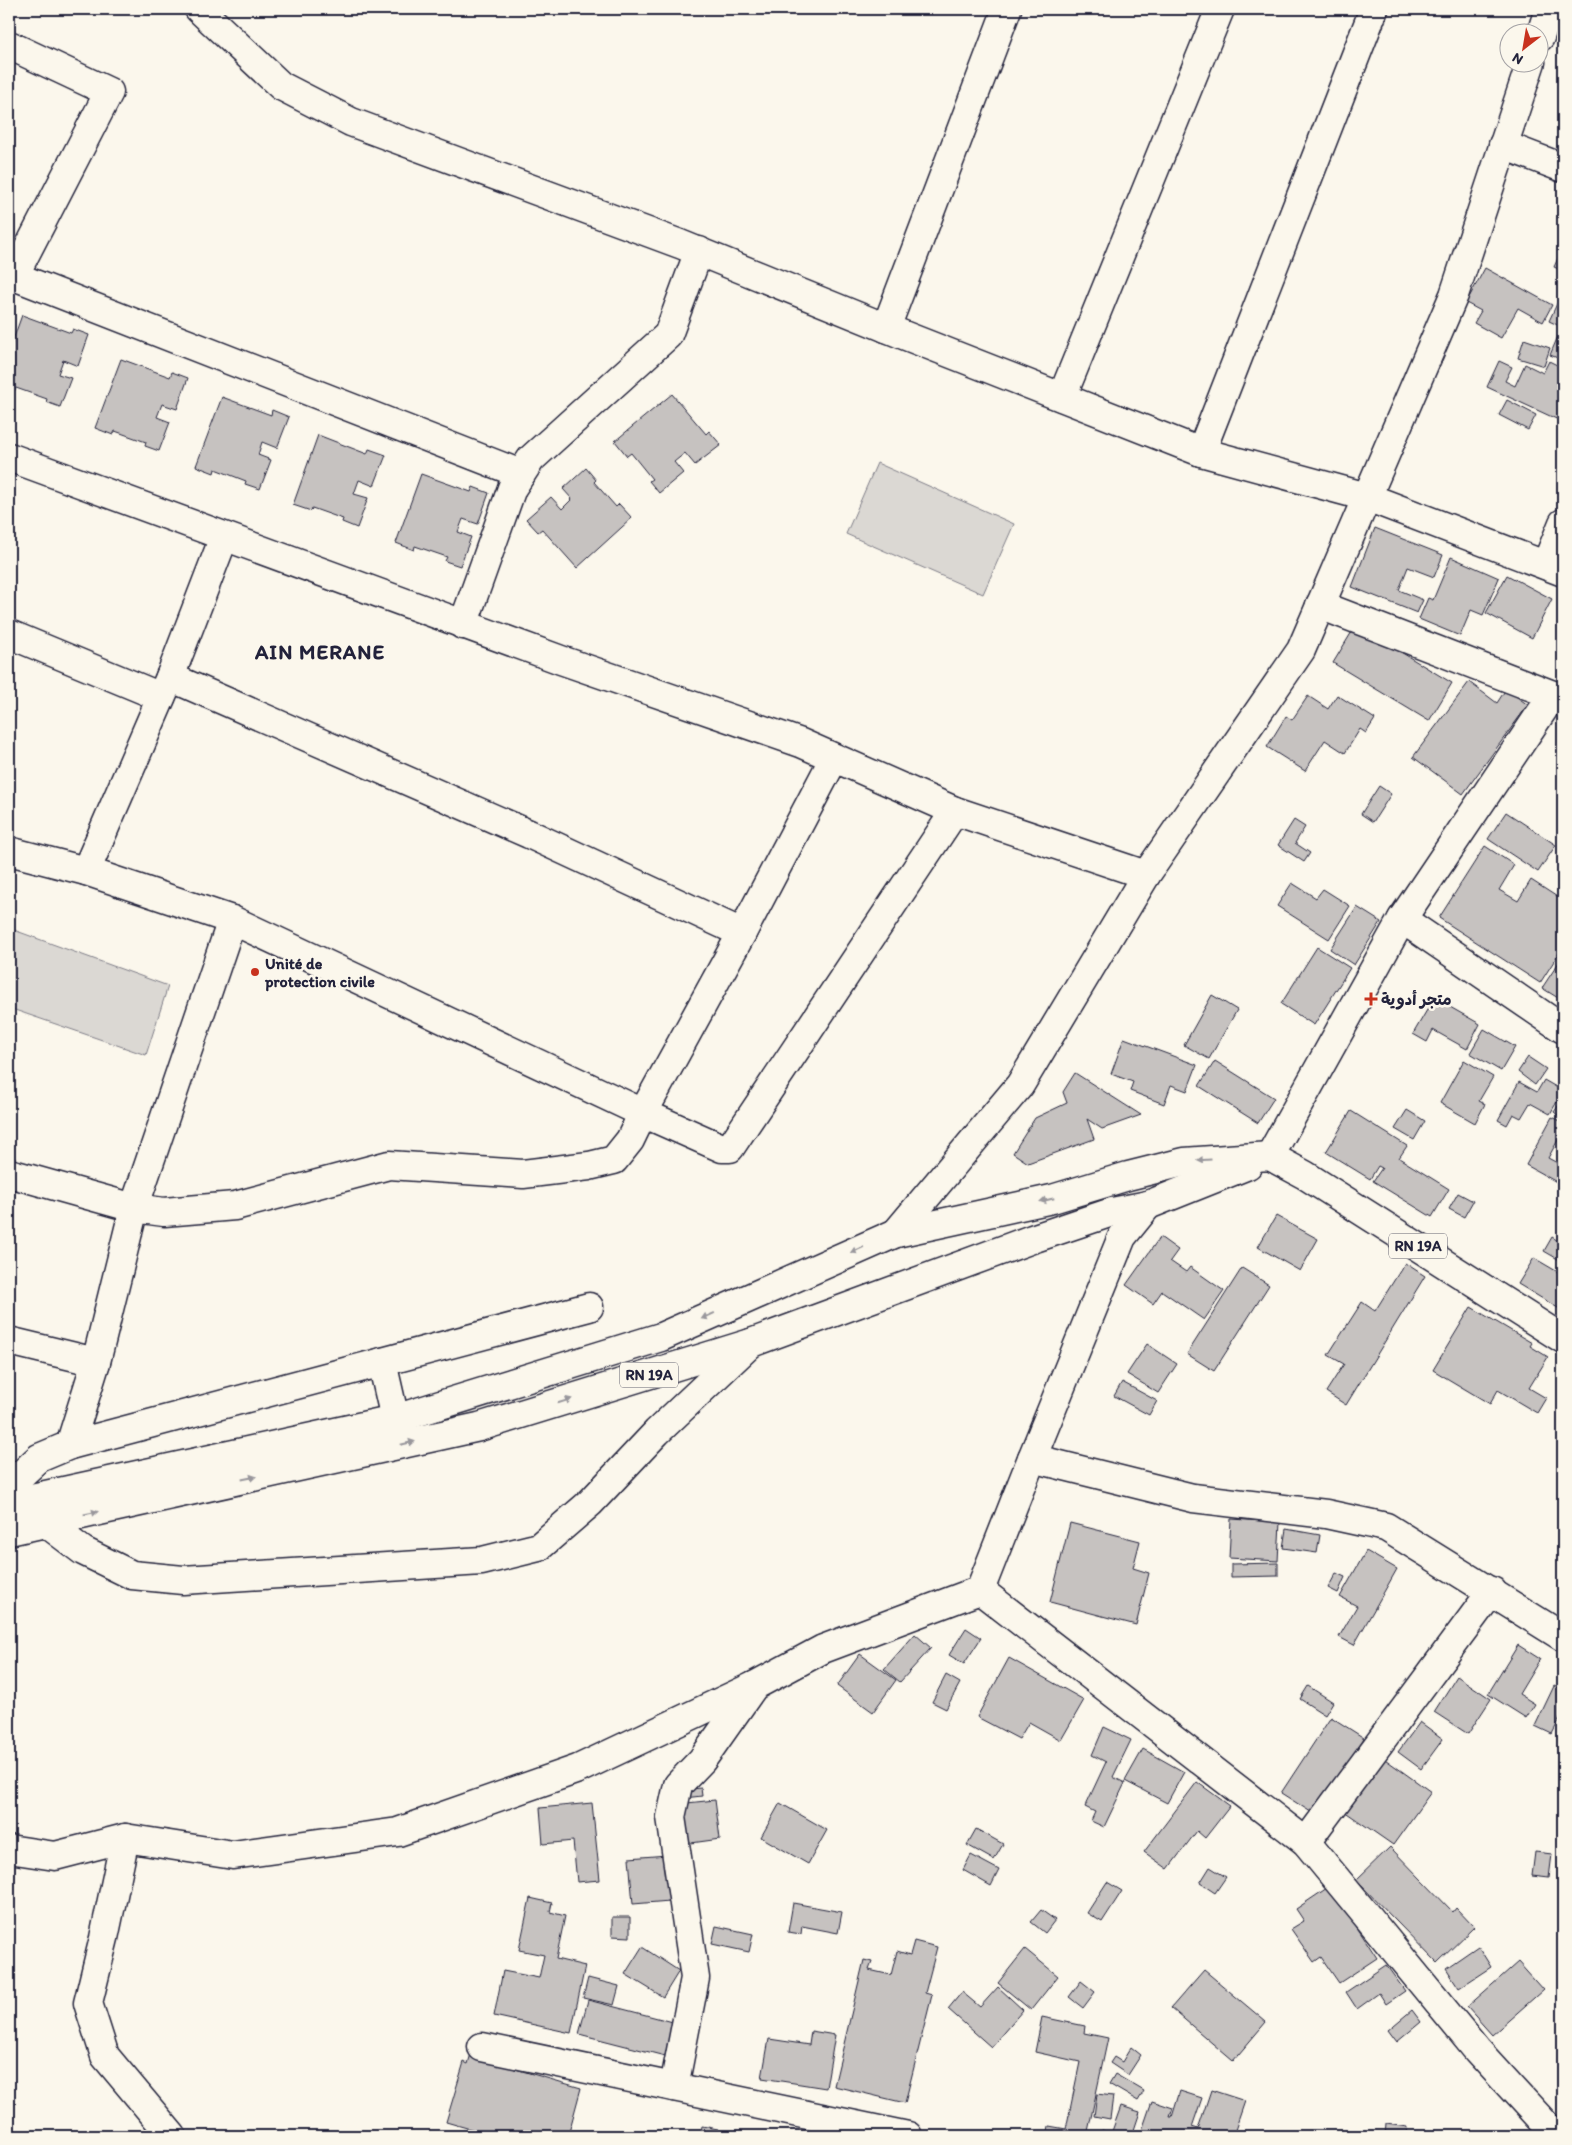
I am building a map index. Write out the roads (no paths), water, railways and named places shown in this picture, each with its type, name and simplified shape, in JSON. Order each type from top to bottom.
[{"type":"street","points":[[198,9],[280,86],[351,122],[699,251],[886,328],[1201,452],[1367,497],[1554,569],[1563,523]]},
{"type":"street","points":[[886,328],[1007,9]]},
{"type":"street","points":[[1062,397],[1220,9]]},
{"type":"street","points":[[1201,452],[1374,9]]},
{"type":"street","points":[[1545,22],[1549,9]]},
{"type":"street","points":[[9,44],[109,92],[14,264],[521,474]]},
{"type":"street","points":[[896,1232],[1020,1086],[1146,875],[1301,650],[1454,295],[1528,72]]},
{"type":"street","points":[[1503,145],[1563,168]]},
{"type":"street","points":[[463,624],[512,488],[531,459],[668,335],[699,251]]},
{"type":"street","points":[[9,457],[463,624],[801,743],[954,811],[1146,875]]},
{"type":"street","points":[[86,871],[166,687],[224,537]]},
{"type":"street","points":[[1270,1156],[1402,919],[1558,698],[1320,605]]},
{"type":"street","points":[[9,634],[166,687],[529,834],[742,933]]},
{"type":"street","points":[[9,1173],[134,1208],[164,1212],[235,1206],[389,1165],[524,1174],[589,1166],[614,1160],[630,1140],[834,758]]},
{"type":"street","points":[[9,852],[86,871],[232,920],[643,1113],[722,1148],[730,1148],[954,811]]},
{"type":"street","points":[[1402,919],[1563,1029]]},
{"type":"street","points":[[70,1445],[96,1362],[134,1208],[232,920]]},
{"type":"street","name":"RN 19A","points":[[9,1531],[479,1427],[751,1343],[1032,1239],[1112,1212],[1148,1205],[1270,1156]]},
{"type":"street","name":"RN 19A","points":[[9,1503],[395,1419],[661,1337],[896,1232],[1052,1199],[1128,1176],[1184,1162],[1270,1156],[1305,1175],[1563,1339]]},
{"type":"street","points":[[9,1849],[55,1856],[125,1838],[233,1855],[398,1832],[578,1769],[754,1686],[823,1649],[980,1590],[1122,1237],[1148,1205]]},
{"type":"street","points":[[9,1486],[39,1458],[70,1445],[589,1307]]},
{"type":"street","points":[[9,1341],[96,1362]]},
{"type":"street","points":[[46,1523],[83,1551],[132,1575],[183,1580],[482,1561],[539,1547],[590,1504],[656,1432],[751,1343]]},
{"type":"street","points":[[382,1362],[395,1419]]},
{"type":"street","points":[[1032,1458],[1194,1498],[1326,1514],[1386,1526],[1563,1637]]},
{"type":"street","points":[[980,1590],[1306,1842],[1477,2050],[1556,2136]]},
{"type":"street","points":[[1306,1842],[1492,1591]]},
{"type":"street","points":[[674,2087],[695,1978],[671,1817],[678,1785],[702,1760],[754,1686]]},
{"type":"street","points":[[125,1838],[88,2003],[105,2056],[172,2136]]},
{"type":"street","points":[[482,2047],[908,2136]]},
{"type":"place","name":"Unité de protection civile","points":[[255,972]]},
{"type":"place","name":"متجر أدوية","points":[[1371,999]]},
{"type":"district","name":"AIN MERANE","points":[[320,652]]}]
